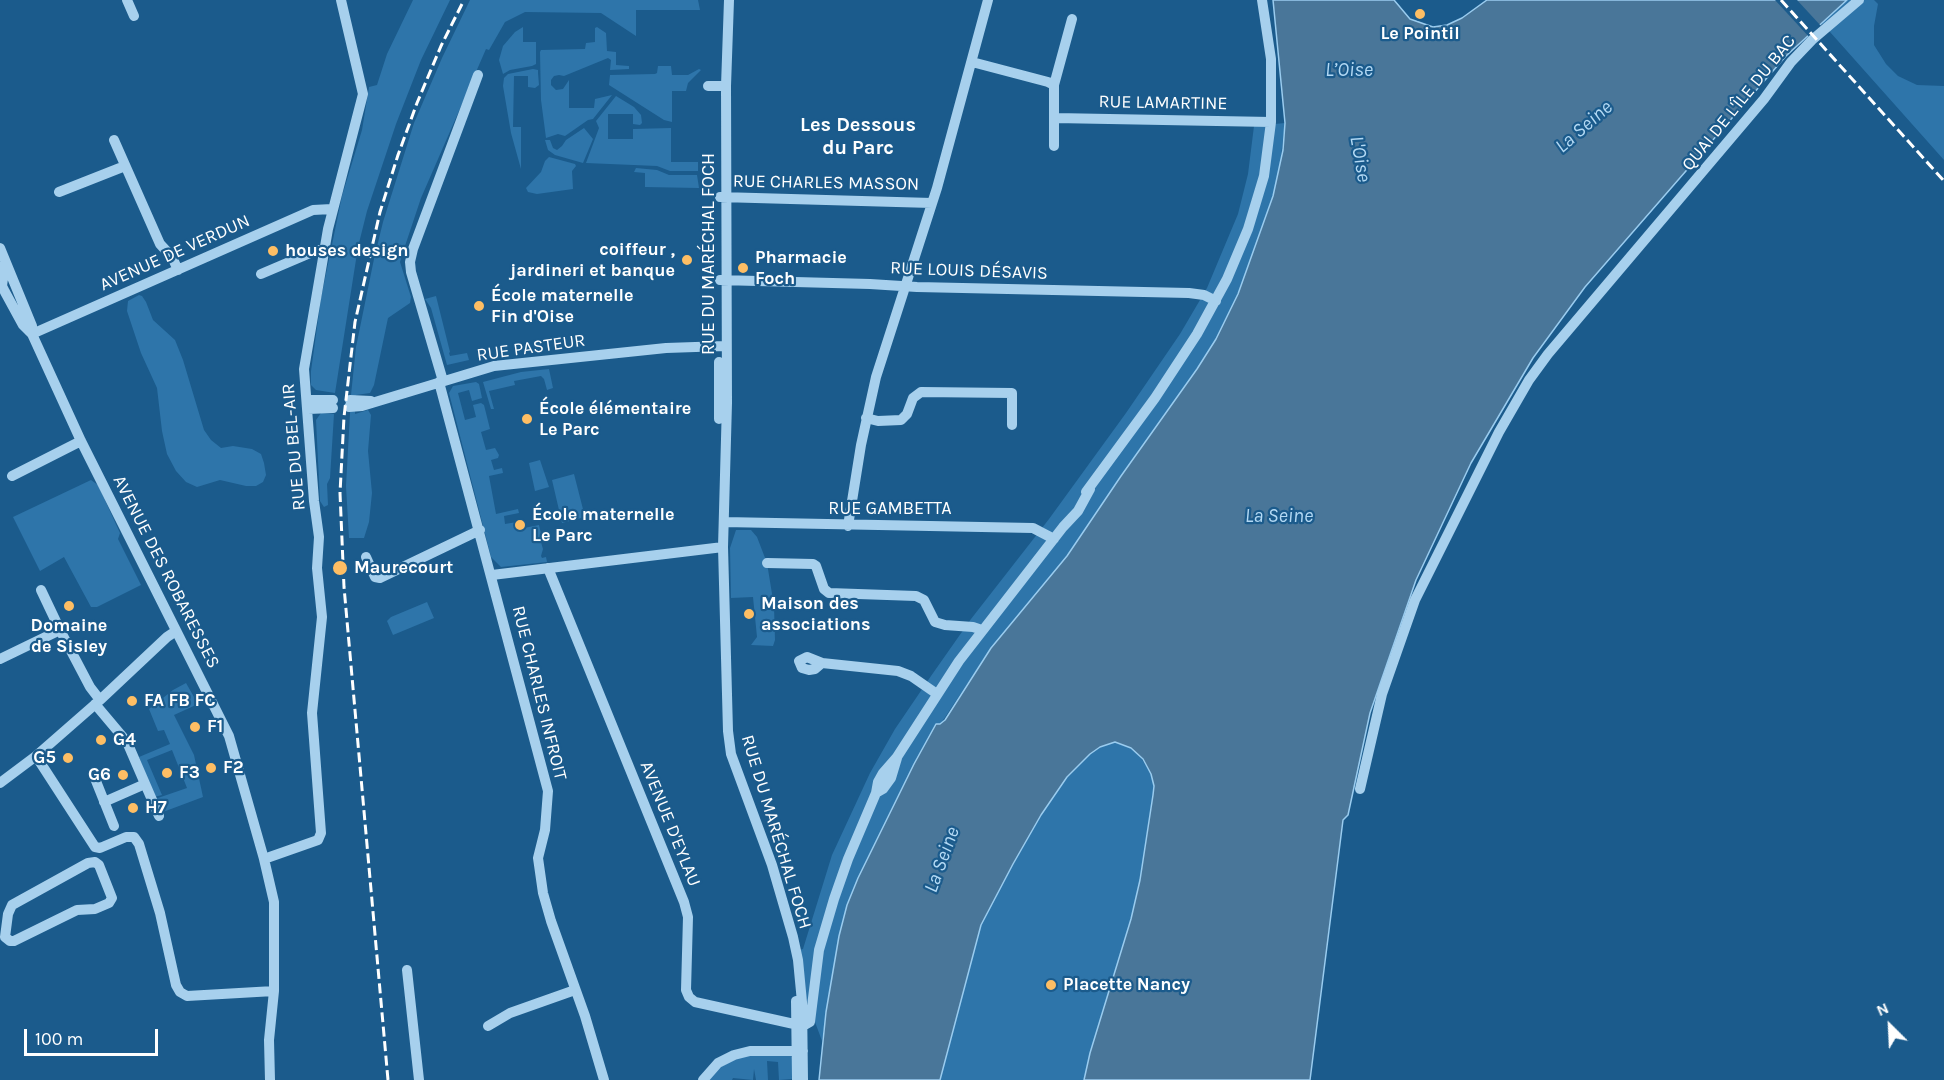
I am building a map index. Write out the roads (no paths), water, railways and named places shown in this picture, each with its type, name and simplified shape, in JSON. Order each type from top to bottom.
[{"type":"street","points":[[127,0],[134,16]]},
{"type":"street","name":"RUE DU BEL-AIR","points":[[264,859],[318,840],[321,833],[312,713],[322,617],[317,568],[319,537],[304,374],[306,350],[332,209],[363,94],[341,0]]},
{"type":"street","name":"RUE DU MARÉCHAL FOCH","points":[[722,0],[722,346],[727,396],[723,547],[728,731],[731,754],[774,874],[790,927],[807,1003]]},
{"type":"street","name":"RUE DU MARÉCHAL FOCH","points":[[723,86],[729,0]]},
{"type":"street","points":[[848,526],[866,418],[876,377],[932,203],[988,0]]},
{"type":"street","points":[[797,1080],[807,1003],[819,950],[836,891],[876,793],[878,782],[982,630],[1063,527],[1068,514],[1090,489],[1155,398],[1216,301],[1236,260],[1259,196],[1268,152],[1270,59],[1262,0]]},
{"type":"street","name":"QUAI DE L'ÎLE DU BAC","points":[[1360,789],[1382,694],[1415,600],[1499,432],[1530,380],[1548,354],[1764,99],[1791,62],[1812,40],[1860,0]]},
{"type":"street","points":[[1054,146],[1054,85],[1058,78],[1072,19]]},
{"type":"street","points":[[972,62],[1054,85]]},
{"type":"street","name":"RUE CHARLES INFROIT","points":[[478,75],[413,249],[410,262],[411,272],[548,791],[545,830],[538,858],[542,887],[551,921],[604,1080]]},
{"type":"street","points":[[708,86],[723,86]]},
{"type":"street","name":"RUE LAMARTINE","points":[[1055,118],[1270,122]]},
{"type":"street","points":[[114,140],[160,244],[172,257],[178,270]]},
{"type":"street","points":[[59,192],[125,166]]},
{"type":"street","name":"RUE CHARLES MASSON","points":[[722,197],[932,203]]},
{"type":"street","name":"AVENUE DE VERDUN","points":[[32,334],[312,210],[332,209]]},
{"type":"street","name":"AVENUE DES ROBARESSES","points":[[0,248],[32,326],[32,334],[81,441],[225,724],[274,902],[274,991],[269,1025],[270,1080]]},
{"type":"street","points":[[261,274],[325,249]]},
{"type":"street","name":"AVENUE DES ROBARESSES","points":[[5,263],[2,290],[25,328],[32,334]]},
{"type":"street","name":"RUE LOUIS DÉSAVIS","points":[[722,280],[1196,294],[1216,301]]},
{"type":"street","points":[[2,290],[15,285]]},
{"type":"street","name":"RUE PASTEUR","points":[[349,403],[380,399],[501,364],[666,348],[722,346]]},
{"type":"street","points":[[866,418],[878,421],[901,420],[907,414],[913,398],[921,392],[1012,393],[1012,425]]},
{"type":"street","points":[[308,405],[333,404]]},
{"type":"street","points":[[12,476],[81,441]]},
{"type":"street","name":"RUE GAMBETTA","points":[[724,522],[1033,528],[1054,539]]},
{"type":"street","points":[[366,557],[375,577],[380,578],[480,530]]},
{"type":"street","points":[[492,575],[723,547]]},
{"type":"street","points":[[767,563],[813,564],[816,566],[824,589],[829,593],[916,596],[924,600],[935,622],[982,630]]},
{"type":"street","name":"AVENUE D'EYLAU","points":[[548,568],[684,902],[688,917],[689,941],[687,993],[695,1002],[804,1022]]},
{"type":"street","points":[[41,590],[97,702],[127,742],[159,816]]},
{"type":"street","points":[[0,659],[60,630]]},
{"type":"street","points":[[0,783],[36,756],[176,631]]},
{"type":"street","points":[[822,663],[898,670],[937,694]]},
{"type":"street","points":[[36,756],[95,847],[100,848],[126,837],[134,837],[139,844],[160,913],[176,985],[180,992],[188,996],[274,991]]},
{"type":"street","points":[[93,776],[114,826]]},
{"type":"street","points":[[104,802],[145,784]]},
{"type":"street","points":[[95,862],[99,865],[112,898],[109,903],[95,909],[77,910],[15,941],[3,938],[12,905],[88,863],[95,862]]},
{"type":"street","name":"RUE DU MARÉCHAL FOCH","points":[[795,950],[804,1022]]},
{"type":"street","points":[[407,970],[419,1080]]},
{"type":"street","points":[[488,1026],[510,1013],[575,990]]},
{"type":"street","points":[[703,1080],[718,1063],[734,1055],[750,1051],[800,1051]]},
{"type":"street","points":[[800,1051],[803,1080]]},
{"type":"water","name":"La Seine","points":[[1273,0],[1394,0],[1410,19],[1433,27],[1447,25],[1462,18],[1487,0],[1847,0],[1786,56],[1585,287],[1533,358],[1471,463],[1416,580],[1370,713],[1348,815],[1343,820],[1310,1080],[1084,1080],[1090,1053],[1131,919],[1140,880],[1154,786],[1143,759],[1131,748],[1115,742],[1100,747],[1090,754],[1067,777],[1041,815],[981,925],[940,1080],[819,1080],[826,1012],[839,936],[847,905],[914,764],[936,724],[945,720],[991,648],[1067,556],[1197,369],[1216,339],[1238,294],[1273,196],[1283,150],[1285,123]]},
{"type":"railway","points":[[388,1080],[344,587],[340,493],[344,417],[355,322],[380,212],[417,103],[441,46],[464,0]]},
{"type":"railway","points":[[1781,0],[1944,181]]},
{"type":"place","name":"Le Pointil","points":[[1420,14]]},
{"type":"place","name":"houses design","points":[[273,251]]},
{"type":"place","name":"coiffeur , jardineri et banque","points":[[687,260]]},
{"type":"place","name":"Pharmacie Foch","points":[[743,268]]},
{"type":"place","name":"École maternelle Fin d'Oise","points":[[479,306]]},
{"type":"place","name":"École élémentaire Le Parc","points":[[527,419]]},
{"type":"place","name":"École maternelle Le Parc","points":[[520,525]]},
{"type":"place","name":"Maurecourt","points":[[340,568]]},
{"type":"place","name":"Domaine de Sisley","points":[[69,606]]},
{"type":"place","name":"Maison des associations","points":[[749,614]]},
{"type":"place","name":"FA FB FC","points":[[132,701]]},
{"type":"place","name":"F1","points":[[195,727]]},
{"type":"place","name":"G4","points":[[101,740]]},
{"type":"place","name":"G5","points":[[68,758]]},
{"type":"place","name":"F2","points":[[211,768]]},
{"type":"place","name":"F3","points":[[167,773]]},
{"type":"place","name":"G6","points":[[123,775]]},
{"type":"place","name":"H7","points":[[133,808]]},
{"type":"place","name":"Placette Nancy","points":[[1051,985]]},
{"type":"district","name":"Les Dessous du Parc","points":[[858,136]]},
{"type":"water label","name":"L’Oise","points":[[1349,70]]},
{"type":"water label","name":"L'Oise","points":[[1360,159]]}]
